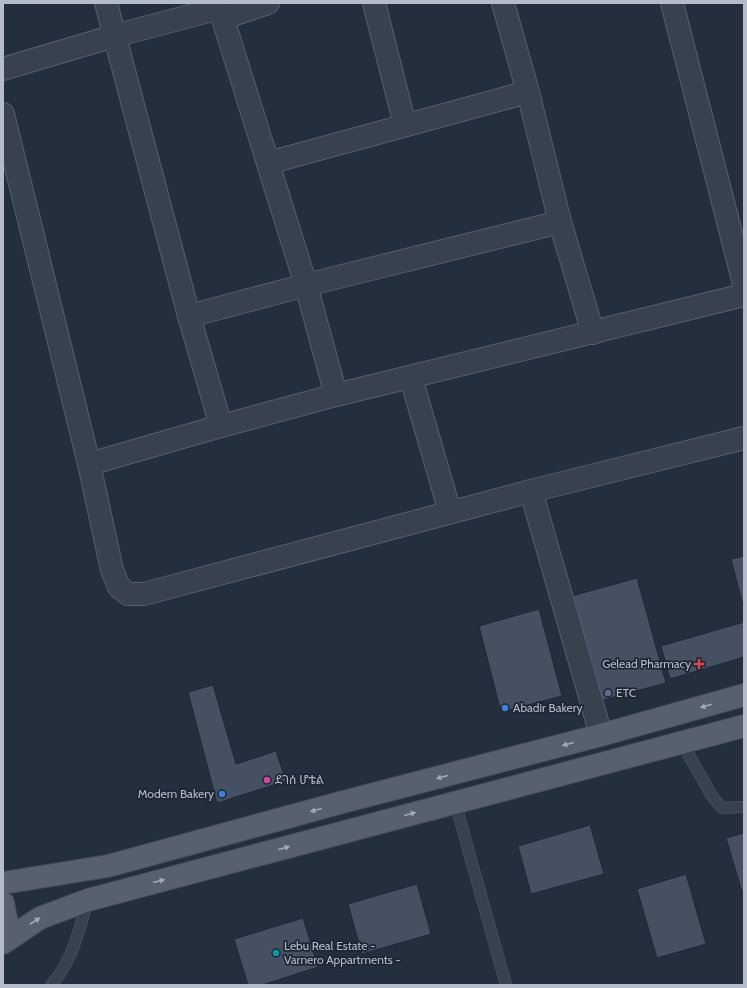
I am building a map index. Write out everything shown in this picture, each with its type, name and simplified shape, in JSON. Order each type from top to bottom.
[{"type":"main road","points":[[3,883],[108,866],[328,806],[601,735],[744,695]]},
{"type":"main road","points":[[3,942],[40,918],[88,900],[744,726]]},
{"type":"main road","points":[[3,903],[7,923],[3,942]]},
{"type":"street","points":[[106,3],[189,316],[221,426]]},
{"type":"street","points":[[3,69],[114,36],[220,10],[268,3]]},
{"type":"street","points":[[374,3],[405,125]]},
{"type":"street","points":[[503,3],[528,92],[560,222],[593,333]]},
{"type":"street","points":[[672,3],[744,284]]},
{"type":"street","points":[[220,10],[306,285],[336,395]]},
{"type":"street","points":[[268,163],[528,92]]},
{"type":"street","points":[[3,114],[89,464],[112,570],[119,587],[128,594],[144,594],[450,512],[744,438]]},
{"type":"street","points":[[189,316],[306,285],[560,222]]},
{"type":"street","points":[[89,464],[336,395],[411,378],[744,295]]},
{"type":"street","points":[[411,378],[450,512]]},
{"type":"street","points":[[531,491],[601,735]]},
{"type":"lane","points":[[682,743],[712,796],[722,808],[744,807]]},
{"type":"lane","points":[[455,802],[506,985]]},
{"type":"lane","points":[[51,985],[60,976],[72,951],[88,900]]},
{"type":"building","points":[[744,556],[744,609],[731,559]]},
{"type":"building","points":[[637,578],[666,683],[596,702],[568,597]]},
{"type":"building","points":[[539,609],[562,696],[501,712],[479,626]]},
{"type":"building","points":[[744,622],[744,657],[670,679],[661,646]]},
{"type":"building","points":[[213,685],[236,764],[276,751],[286,781],[217,803],[188,692]]},
{"type":"building","points":[[590,825],[604,874],[531,894],[518,846]]},
{"type":"building","points":[[744,833],[744,898],[726,838]]},
{"type":"building","points":[[686,874],[706,944],[657,958],[637,889]]},
{"type":"building","points":[[417,884],[431,934],[362,954],[348,904]]},
{"type":"building","name":"Lebu Real Estate - Varnero Appartments -","points":[[303,918],[318,967],[262,985],[248,985],[234,939]]},
{"type":"place","name":"Gelead Pharmacy","points":[[699,664]]},
{"type":"place","name":"ETC","points":[[608,693]]},
{"type":"place","name":"Abadir Bakery","points":[[505,708]]},
{"type":"place","name":"ደገሰ ሆቴል","points":[[267,780]]},
{"type":"place","name":"Modern Bakery","points":[[222,794]]},
{"type":"place","name":"Lebu Real Estate - Varnero Appartments -","points":[[276,953]]}]
